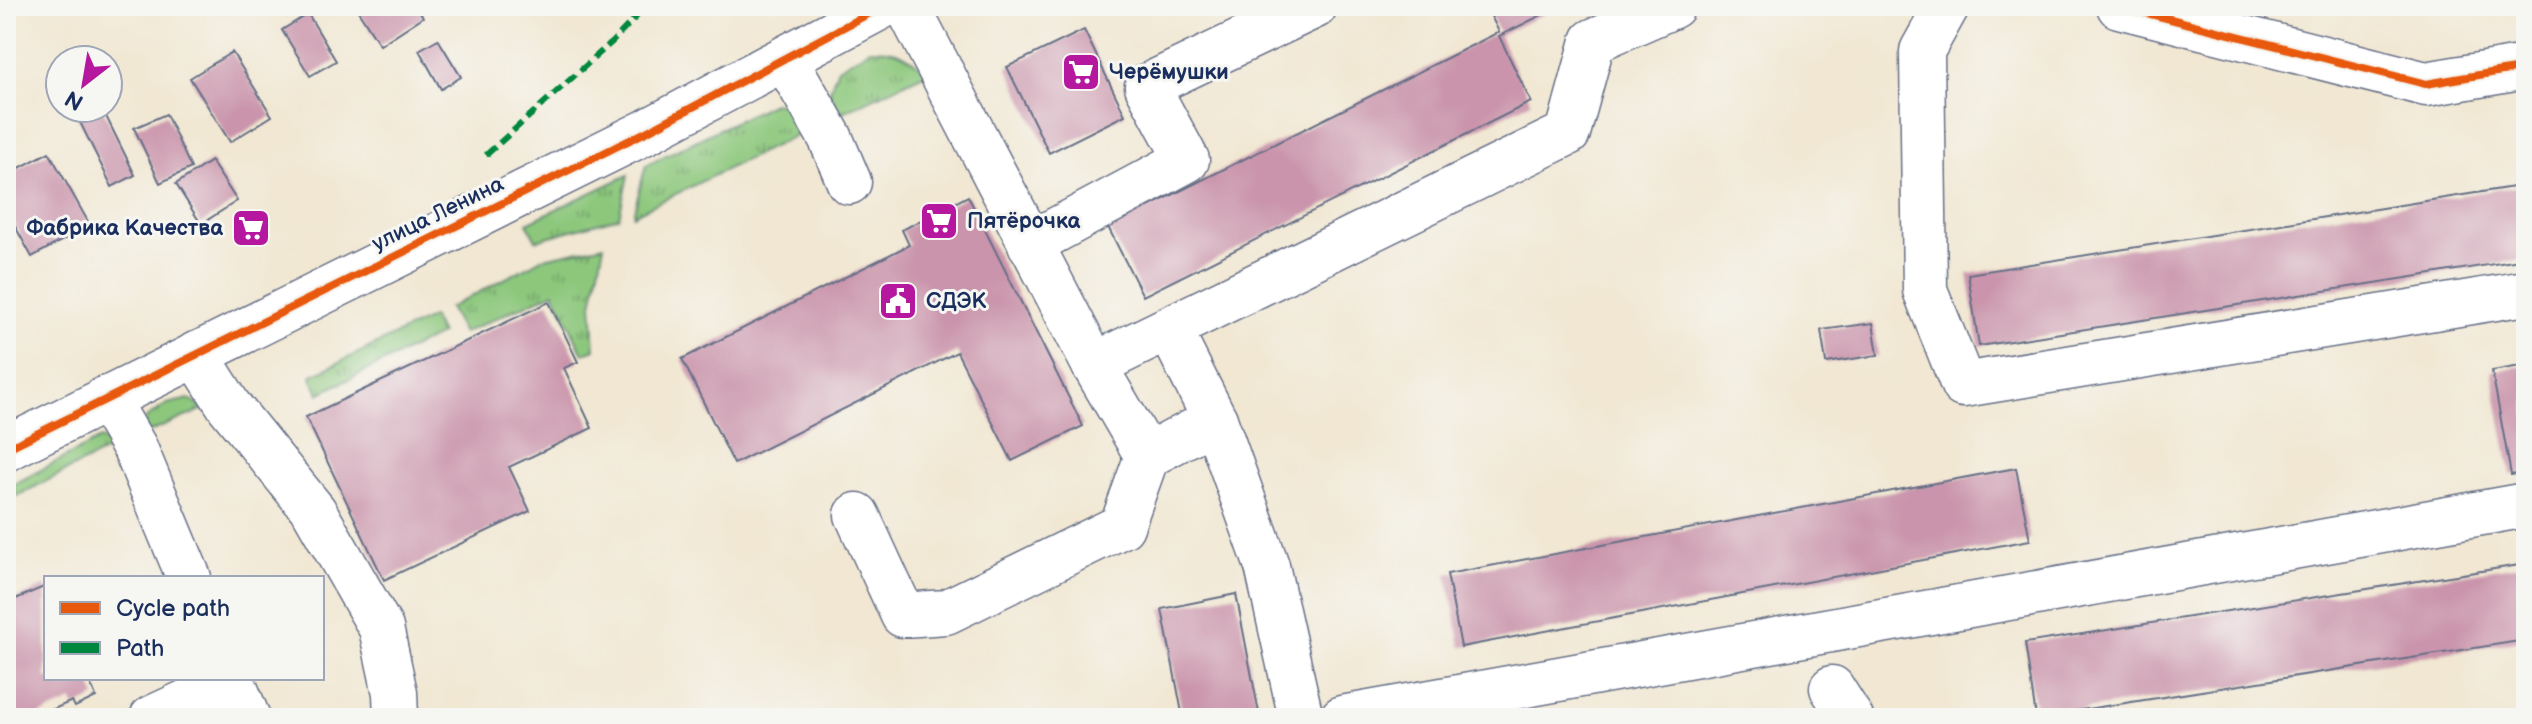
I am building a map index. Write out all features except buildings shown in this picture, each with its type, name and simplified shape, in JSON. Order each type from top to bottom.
[{"type":"street","name":"улица Ленина","points":[[6,449],[646,132],[883,6]]},
{"type":"street","points":[[907,6],[1094,365],[1147,456]]},
{"type":"street","points":[[1030,244],[1187,160],[1147,86],[1315,6]]},
{"type":"street","points":[[1094,365],[1568,133],[1593,41],[1673,6]]},
{"type":"street","points":[[1947,6],[1922,51],[1925,290],[1963,385],[2526,293]]},
{"type":"street","points":[[2119,6],[2426,84],[2526,67]]},
{"type":"street","points":[[785,59],[830,137],[849,182]]},
{"type":"street","points":[[1169,328],[1215,420],[1267,566],[1301,718]]},
{"type":"street","points":[[196,354],[229,406],[314,511],[381,628],[395,693],[396,718]]},
{"type":"street","points":[[106,398],[135,448],[188,576]]},
{"type":"street","points":[[857,515],[903,615],[946,612],[1122,526],[1147,456],[1215,420]]},
{"type":"street","points":[[1342,718],[2526,505]]},
{"type":"street","points":[[152,718],[237,692]]},
{"type":"green space","points":[[870,49],[901,54],[928,72],[839,114],[829,92],[838,68]]},
{"type":"green space","points":[[773,103],[790,108],[807,130],[633,215],[646,165]]},
{"type":"green space","points":[[628,175],[619,217],[536,240],[527,223]]},
{"type":"green space","points":[[604,245],[592,304],[595,349],[583,354],[554,292],[463,333],[449,308],[544,258]]},
{"type":"green space","points":[[432,317],[441,334],[319,394],[311,376]]},
{"type":"green space","points":[[189,399],[204,409],[145,434],[145,419],[167,404]]},
{"type":"green space","points":[[100,439],[116,446],[13,498],[12,485]]},
{"type":"marked path","points":[[486,155],[612,42],[643,6]]},
{"type":"cycle path","points":[[6,449],[646,132],[883,6]]},
{"type":"cycle path","points":[[2119,6],[2426,84],[2526,67]]},
{"type":"place","name":"Черёмушки","points":[[1081,72]]},
{"type":"place","name":"Пятёрочка","points":[[939,221]]},
{"type":"place","name":"Фабрика Качества","points":[[251,228]]},
{"type":"place","name":"СДЭК","points":[[898,301]]}]
